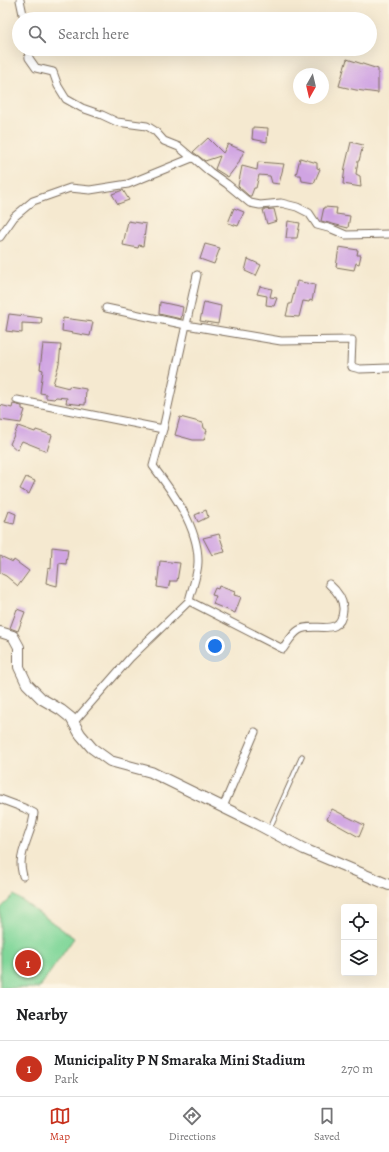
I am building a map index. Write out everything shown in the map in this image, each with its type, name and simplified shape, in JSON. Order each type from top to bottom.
[{"type":"street","points":[[20,0],[23,12]]},
{"type":"street","points":[[29,56],[36,68],[53,72],[58,86],[66,99],[82,108],[117,122],[147,126],[155,131],[164,141],[179,147],[195,159],[250,204],[260,205],[281,203],[297,207],[309,213],[316,225],[346,235],[389,234]]},
{"type":"street","points":[[0,237],[14,217],[33,201],[70,188],[90,190],[128,184],[192,158]]},
{"type":"street","points":[[74,723],[130,658],[189,601],[198,562],[196,544],[184,512],[167,484],[153,466],[177,372],[197,275]]},
{"type":"street","points":[[106,308],[186,325],[281,341],[352,340],[350,364],[352,367],[360,370],[389,368]]},
{"type":"street","points":[[17,400],[163,429]]},
{"type":"street","points":[[189,601],[283,649],[297,631],[307,627],[329,628],[337,625],[343,615],[343,604],[337,591],[329,584]]},
{"type":"street","points":[[0,632],[13,636],[19,647],[19,667],[27,684],[42,699],[61,710],[71,718],[80,734],[92,748],[110,761],[151,772],[304,849],[389,885]]},
{"type":"street","points":[[223,808],[255,732]]},
{"type":"street","points":[[0,799],[34,813],[33,824],[25,844],[21,863],[22,876]]},
{"type":"lane","points":[[269,831],[302,756]]},
{"type":"green space","points":[[14,895],[74,938],[39,988],[0,988],[0,909]]},
{"type":"building","points":[[347,59],[378,69],[378,93],[339,86]]},
{"type":"building","points":[[253,127],[268,128],[267,142],[252,139]]},
{"type":"building","points":[[208,138],[223,153],[228,144],[244,151],[238,164],[228,177],[215,169],[220,156],[205,161],[193,152]]},
{"type":"building","points":[[351,142],[363,145],[356,174],[360,176],[361,187],[343,184],[345,167]]},
{"type":"building","points":[[300,158],[317,163],[317,168],[320,169],[314,183],[302,181],[301,175],[296,175]]},
{"type":"building","points":[[258,162],[284,164],[279,184],[272,183],[270,176],[259,175],[256,188],[254,188],[251,196],[249,196],[238,186],[242,166],[257,170]]},
{"type":"building","points":[[123,190],[129,200],[118,204],[112,194]]},
{"type":"building","points":[[324,207],[337,208],[336,214],[350,216],[348,228],[321,221]]},
{"type":"building","points":[[234,208],[244,212],[238,226],[228,223]]},
{"type":"building","points":[[274,209],[277,221],[267,224],[263,210]]},
{"type":"building","points":[[128,221],[146,224],[143,246],[139,245],[138,248],[123,245]]},
{"type":"building","points":[[288,221],[300,223],[297,238],[286,238]]},
{"type":"building","points":[[205,244],[220,248],[214,264],[200,259]]},
{"type":"building","points":[[339,247],[358,250],[357,255],[361,255],[359,264],[356,263],[354,270],[336,267]]},
{"type":"building","points":[[248,259],[261,265],[256,276],[245,271]]},
{"type":"building","points":[[297,281],[315,285],[312,301],[303,301],[299,317],[286,316],[289,304],[291,304]]},
{"type":"building","points":[[260,286],[272,289],[270,297],[277,298],[274,306],[266,305],[267,296],[257,294]]},
{"type":"building","points":[[160,302],[183,307],[181,319],[159,314]]},
{"type":"building","points":[[204,302],[221,306],[218,324],[200,321]]},
{"type":"building","points":[[9,314],[42,318],[41,324],[22,323],[22,333],[6,331]]},
{"type":"building","points":[[63,318],[93,322],[90,336],[62,331]]},
{"type":"building","points":[[43,344],[61,345],[59,364],[53,384],[69,388],[69,386],[86,389],[85,405],[66,403],[67,398],[46,398],[46,394],[40,393],[43,370],[40,369]]},
{"type":"building","points":[[13,404],[22,406],[22,409],[25,410],[21,423],[0,420],[0,405],[12,408]]},
{"type":"building","points":[[180,417],[203,423],[204,428],[207,430],[204,440],[193,440],[175,435]]},
{"type":"building","points":[[18,426],[35,432],[36,430],[52,435],[47,451],[22,441],[17,450],[10,444]]},
{"type":"building","points":[[26,477],[35,481],[29,494],[20,489]]},
{"type":"building","points":[[206,510],[208,517],[198,522],[195,515]]},
{"type":"building","points":[[9,511],[16,514],[14,524],[5,522]]},
{"type":"building","points":[[219,534],[225,552],[212,555],[203,538]]},
{"type":"building","points":[[52,547],[68,549],[66,564],[59,563],[57,586],[46,583],[48,568],[51,569]]},
{"type":"building","points":[[0,556],[13,562],[14,560],[29,571],[18,586],[0,573]]},
{"type":"building","points":[[160,561],[180,563],[177,581],[170,581],[168,589],[157,587]]},
{"type":"building","points":[[219,586],[235,592],[234,595],[241,597],[235,613],[213,604],[216,596],[212,595],[215,588],[218,589]]},
{"type":"building","points":[[17,609],[25,612],[18,631],[10,628]]},
{"type":"building","points":[[332,809],[364,825],[359,837],[327,819]]},
{"type":"place","name":"Municipality P N Smaraka Mini Stadium","points":[[28,963]]}]
